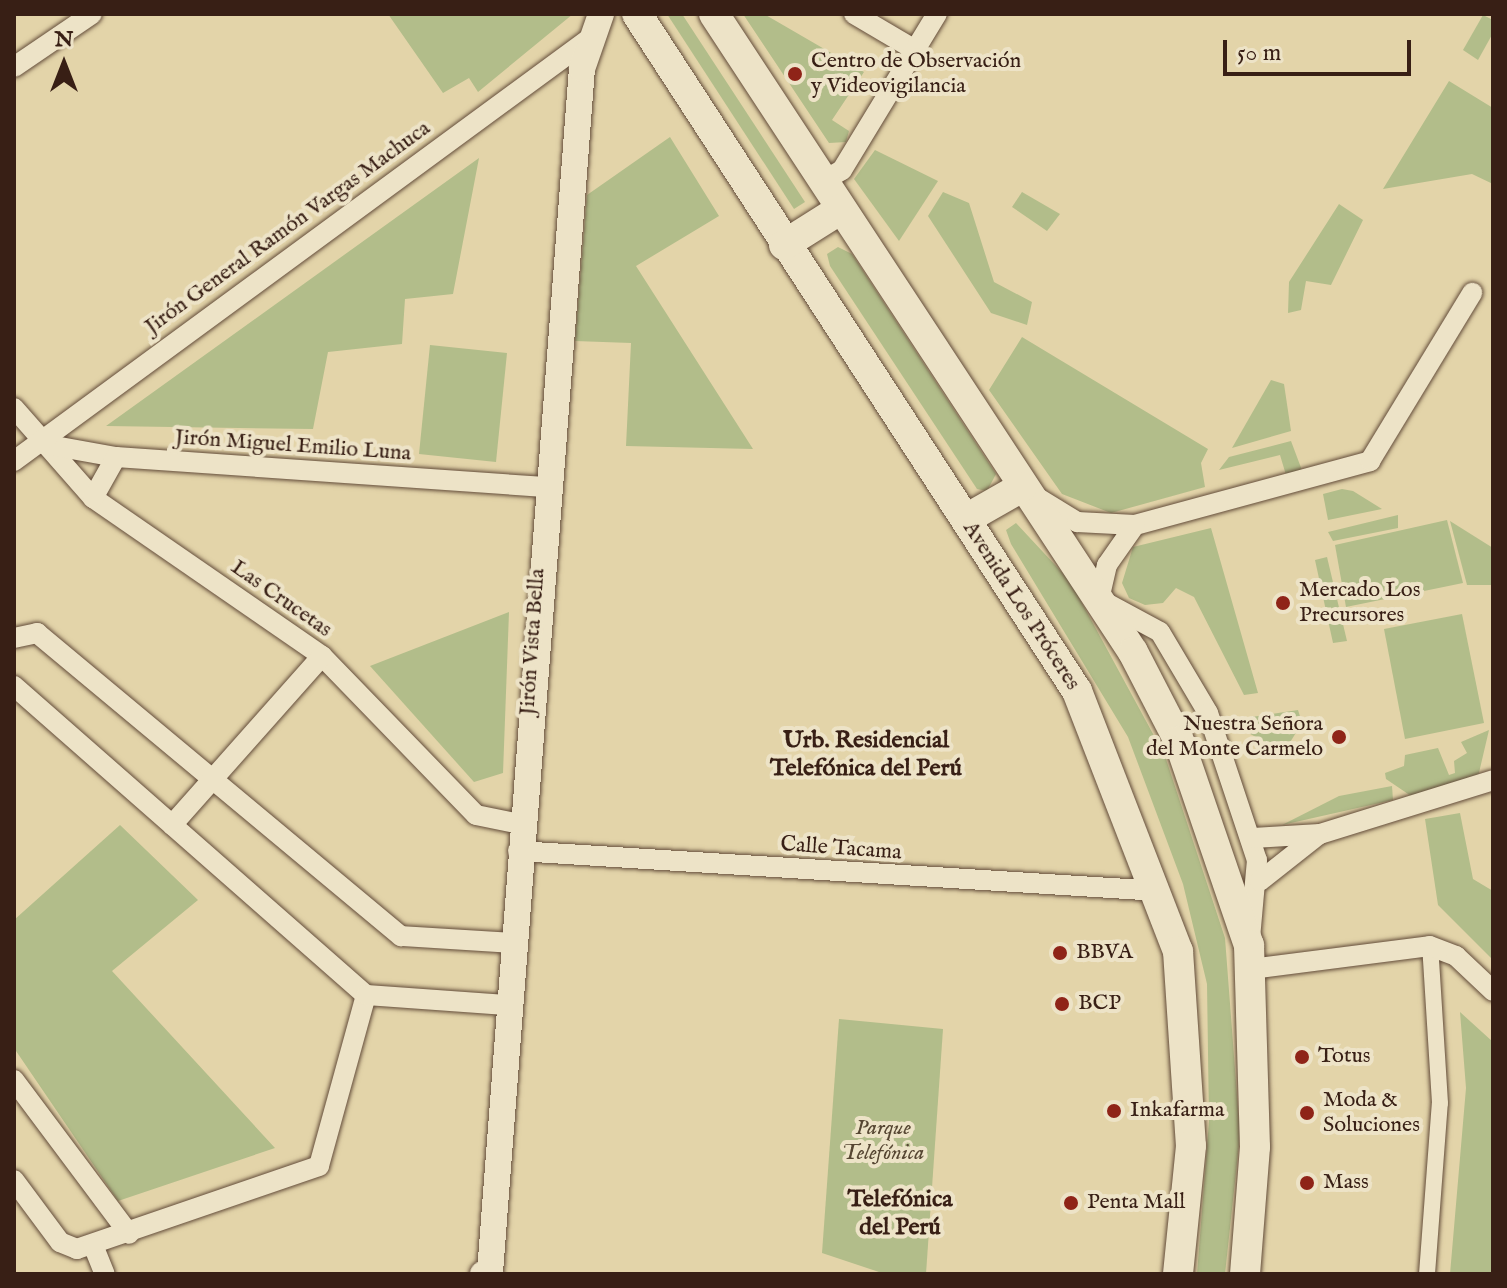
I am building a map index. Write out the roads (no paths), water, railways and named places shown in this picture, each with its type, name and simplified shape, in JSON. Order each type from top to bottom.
[{"type":"main road","name":"Avenida Los Próceres","points":[[637,14],[784,245],[1077,691],[1159,891],[1178,951],[1190,1064],[1189,1193],[1178,1274]]},
{"type":"main road","points":[[714,14],[832,175],[841,209],[1022,487],[1099,599],[1179,741],[1250,957],[1255,1147],[1245,1274]]},
{"type":"main road","points":[[784,245],[841,209]]},
{"type":"main road","points":[[966,519],[1022,487]]},
{"type":"street","points":[[14,67],[92,14]]},
{"type":"street","points":[[854,14],[915,50]]},
{"type":"street","points":[[832,175],[937,14]]},
{"type":"street","name":"Jirón General Ramón Vargas Machuca","points":[[14,461],[597,25]]},
{"type":"street","name":"Jirón Vista Bella","points":[[488,1273],[545,487],[582,69],[597,25]]},
{"type":"street","points":[[1022,487],[1077,522],[1135,525],[1370,461],[1472,293]]},
{"type":"street","name":"Las Crucetas","points":[[14,408],[38,443],[93,498],[322,656],[476,815],[520,824]]},
{"type":"street","name":"Jirón Miguel Emilio Luna","points":[[38,443],[116,457],[545,487]]},
{"type":"street","points":[[93,498],[116,457]]},
{"type":"street","points":[[1135,525],[1112,554],[1099,599],[1160,632],[1179,654],[1253,838],[1260,881],[1250,957],[1430,946],[1456,956],[1493,991]]},
{"type":"street","points":[[14,638],[37,633],[212,774],[401,936],[512,943]]},
{"type":"street","points":[[172,825],[212,774],[322,656]]},
{"type":"street","points":[[14,686],[366,995],[507,1005]]},
{"type":"street","points":[[1253,838],[1320,834],[1493,780]]},
{"type":"street","points":[[1260,881],[1320,834]]},
{"type":"street","name":"Calle Tacama","points":[[518,851],[1159,891]]},
{"type":"street","points":[[1427,1274],[1440,1103],[1430,946]]},
{"type":"street","points":[[14,1180],[60,1242],[77,1249],[129,1234],[319,1166],[366,995]]},
{"type":"street","points":[[14,1080],[129,1234]]},
{"type":"street","points":[[93,1245],[105,1274]]},
{"type":"place","name":"Centro de Observación y Videovigilancia","points":[[795,74]]},
{"type":"place","name":"Mercado Los Precursores","points":[[1283,603]]},
{"type":"place","name":"Nuestra Señora del Monte Carmelo","points":[[1339,737]]},
{"type":"place","name":"BBVA","points":[[1060,953]]},
{"type":"place","name":"BCP","points":[[1062,1004]]},
{"type":"place","name":"Totus","points":[[1302,1057]]},
{"type":"place","name":"Inkafarma","points":[[1114,1111]]},
{"type":"place","name":"Moda & Soluciones","points":[[1307,1113]]},
{"type":"place","name":"Mass","points":[[1307,1183]]},
{"type":"place","name":"Penta Mall","points":[[1071,1203]]},
{"type":"district","name":"Urb. Residencial Telefónica del Perú","points":[[866,755]]},
{"type":"district","name":"Telefónica del Perú","points":[[900,1214]]},
{"type":"park label","name":"Parque Telefónica","points":[[883,1140]]}]
